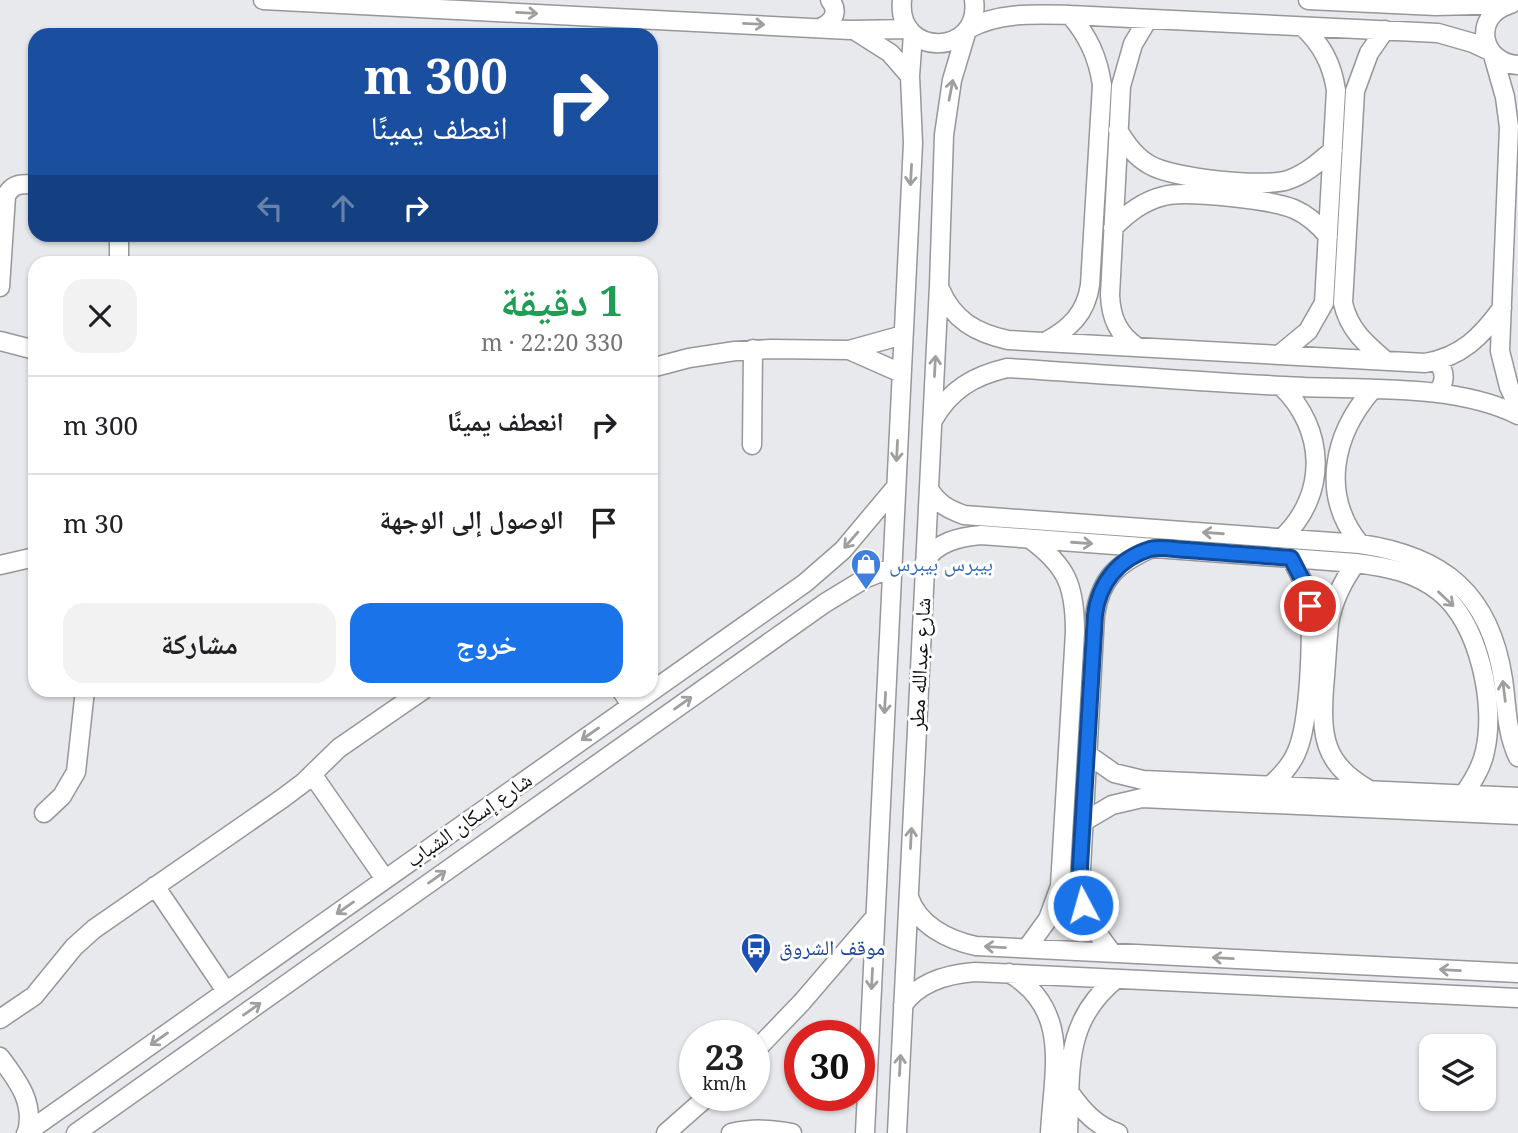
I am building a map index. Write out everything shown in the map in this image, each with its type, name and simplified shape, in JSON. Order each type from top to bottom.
[{"type":"street","points":[[263,0],[430,5],[911,32],[928,42],[945,43],[981,22],[1061,10],[1148,19],[1385,30],[1456,37],[1491,53],[1507,64],[1518,65]]},
{"type":"street","points":[[822,27],[834,17],[835,7],[830,0]]},
{"type":"street","name":"شارع عبدالله مطر","points":[[865,1129],[913,135],[911,32],[902,16],[902,0]]},
{"type":"street","name":"شارع عبدالله مطر","points":[[897,1133],[933,420],[944,135],[952,80],[974,13],[974,0]]},
{"type":"street","points":[[1308,0],[1412,6],[1515,3]]},
{"type":"street","points":[[1515,3],[1493,13],[1488,22],[1486,41],[1505,97],[1513,139],[1512,246],[1502,308],[1500,351],[1503,369],[1518,406]]},
{"type":"street","points":[[1412,6],[1418,16],[1413,32]]},
{"type":"street","points":[[1045,342],[1070,327],[1085,306],[1089,293],[1102,85],[1100,69],[1092,47],[1061,10]]},
{"type":"street","points":[[1137,347],[1127,341],[1113,320],[1110,295],[1121,86],[1133,44],[1148,19]]},
{"type":"street","points":[[1279,355],[1308,331],[1324,303],[1336,90],[1329,62],[1318,43],[1303,27]]},
{"type":"street","points":[[850,30],[890,53],[910,76]]},
{"type":"street","points":[[1385,30],[1363,65],[1355,92],[1343,303],[1349,324],[1355,333],[1386,361]]},
{"type":"street","points":[[1102,85],[1110,82],[1121,86]]},
{"type":"street","points":[[1336,90],[1344,87],[1355,92]]},
{"type":"street","points":[[913,135],[929,128],[944,135]]},
{"type":"street","points":[[1118,130],[1131,149],[1177,184],[1285,205],[1309,217],[1328,236]]},
{"type":"street","points":[[1114,228],[1124,217],[1177,184],[1274,183],[1300,175],[1333,150]]},
{"type":"street","points":[[1272,202],[1277,193],[1274,183]]},
{"type":"street","points":[[0,287],[6,196],[18,184],[28,184]]},
{"type":"street","points":[[939,286],[946,303],[957,317],[972,328],[1008,340],[1424,363],[1437,361],[1468,347],[1481,336],[1502,308]]},
{"type":"street","points":[[1089,293],[1099,300],[1110,295]]},
{"type":"street","points":[[1324,303],[1332,309],[1343,303]]},
{"type":"street","points":[[658,366],[689,358],[752,349],[849,350],[903,335]]},
{"type":"street","points":[[1007,368],[1003,351],[1008,340]]},
{"type":"street","points":[[0,341],[28,348]]},
{"type":"street","points":[[752,349],[752,445]]},
{"type":"street","points":[[849,350],[901,373]]},
{"type":"street","points":[[1212,380],[1213,351]]},
{"type":"street","points":[[1436,393],[1441,388],[1444,374],[1437,361]]},
{"type":"street","points":[[933,420],[941,405],[954,391],[979,376],[1007,368],[1436,393],[1473,399],[1518,415]]},
{"type":"street","points":[[1281,386],[1294,399],[1312,430],[1315,466],[1312,491],[1305,509],[1295,526],[1282,538]]},
{"type":"street","points":[[1360,544],[1344,518],[1336,485],[1336,467],[1346,425],[1372,390]]},
{"type":"street","points":[[1315,466],[1336,467]]},
{"type":"street","name":"شارع إسكان الشباب","points":[[658,686],[825,568],[895,488]]},
{"type":"street","points":[[929,489],[936,500],[981,526],[1030,539],[1432,566],[1452,578],[1469,594],[1482,613],[1498,655],[1507,719],[1518,757]]},
{"type":"street","points":[[925,561],[930,552],[967,536],[981,526],[1250,536],[1360,544],[1395,551],[1455,607],[1466,623],[1479,661],[1487,720],[1485,752],[1473,781],[1464,794]]},
{"type":"street","points":[[1249,555],[1250,536]]},
{"type":"street","points":[[1030,539],[1058,563],[1068,578],[1073,595],[1075,632],[1071,867],[1083,905],[1100,939],[1112,953]]},
{"type":"street","points":[[1027,948],[1048,919],[1071,867],[1083,822],[1097,599],[1103,584],[1113,572],[1125,562],[1153,548]]},
{"type":"street","points":[[1291,558],[1320,623]]},
{"type":"street","points":[[0,565],[28,559]]},
{"type":"street","points":[[1271,785],[1290,764],[1313,723],[1320,623],[1356,563]]},
{"type":"street","name":"شارع إسكان الشباب","points":[[76,1133],[835,596],[866,578],[892,568]]},
{"type":"street","points":[[1075,632],[1083,628],[1094,633]]},
{"type":"street","points":[[724,640],[740,663]]},
{"type":"street","points":[[887,655],[920,657]]},
{"type":"street","points":[[44,813],[62,796],[76,772],[84,697]]},
{"type":"street","points":[[0,1018],[34,996],[81,939],[283,798],[339,748],[413,697]]},
{"type":"street","points":[[626,697],[631,705]]},
{"type":"street","name":"شارع إسكان الشباب","points":[[27,1132],[642,697]]},
{"type":"street","points":[[1487,720],[1497,723],[1507,719]]},
{"type":"street","points":[[1313,723],[1336,762],[1353,781],[1367,789]]},
{"type":"street","points":[[1087,754],[1143,789],[1518,815]]},
{"type":"street","points":[[312,774],[385,879]]},
{"type":"street","points":[[1083,822],[1143,789],[1271,785],[1518,797]]},
{"type":"street","points":[[155,886],[226,992]]},
{"type":"street","points":[[909,894],[913,908],[923,920],[943,934],[965,944],[1518,973]]},
{"type":"street","points":[[770,1036],[802,1003],[875,917]]},
{"type":"street","points":[[965,944],[960,958],[965,973]]},
{"type":"street","points":[[285,950],[300,975]]},
{"type":"street","points":[[1313,963],[1313,988]]},
{"type":"street","points":[[903,1005],[910,995],[923,986],[965,973],[1518,998]]},
{"type":"street","points":[[1009,973],[1023,982],[1040,999],[1051,1021],[1054,1038],[1049,1133]]},
{"type":"street","points":[[1068,1133],[1074,1040],[1089,1005],[1116,979]]},
{"type":"street","points":[[1054,1038],[1065,1033],[1074,1040]]},
{"type":"street","points":[[0,1056],[16,1079],[29,1106],[27,1132]]},
{"type":"street","points":[[1070,1093],[1087,1115],[1098,1124],[1118,1133]]},
{"type":"street","points":[[666,1133],[691,1111]]},
{"type":"street","points":[[731,1133],[770,1128],[792,1133]]},
{"type":"street","points":[[846,1133],[865,1129]]},
{"type":"place","name":"بيبرس بيبرس","points":[[866,591]]},
{"type":"place","name":"موقف الشروق","points":[[756,975]]},
{"type":"route","points":[[1083,905],[1080,867],[1095,615],[1103,584],[1125,562],[1153,548],[1291,558],[1307,589],[1310,606]]}]
